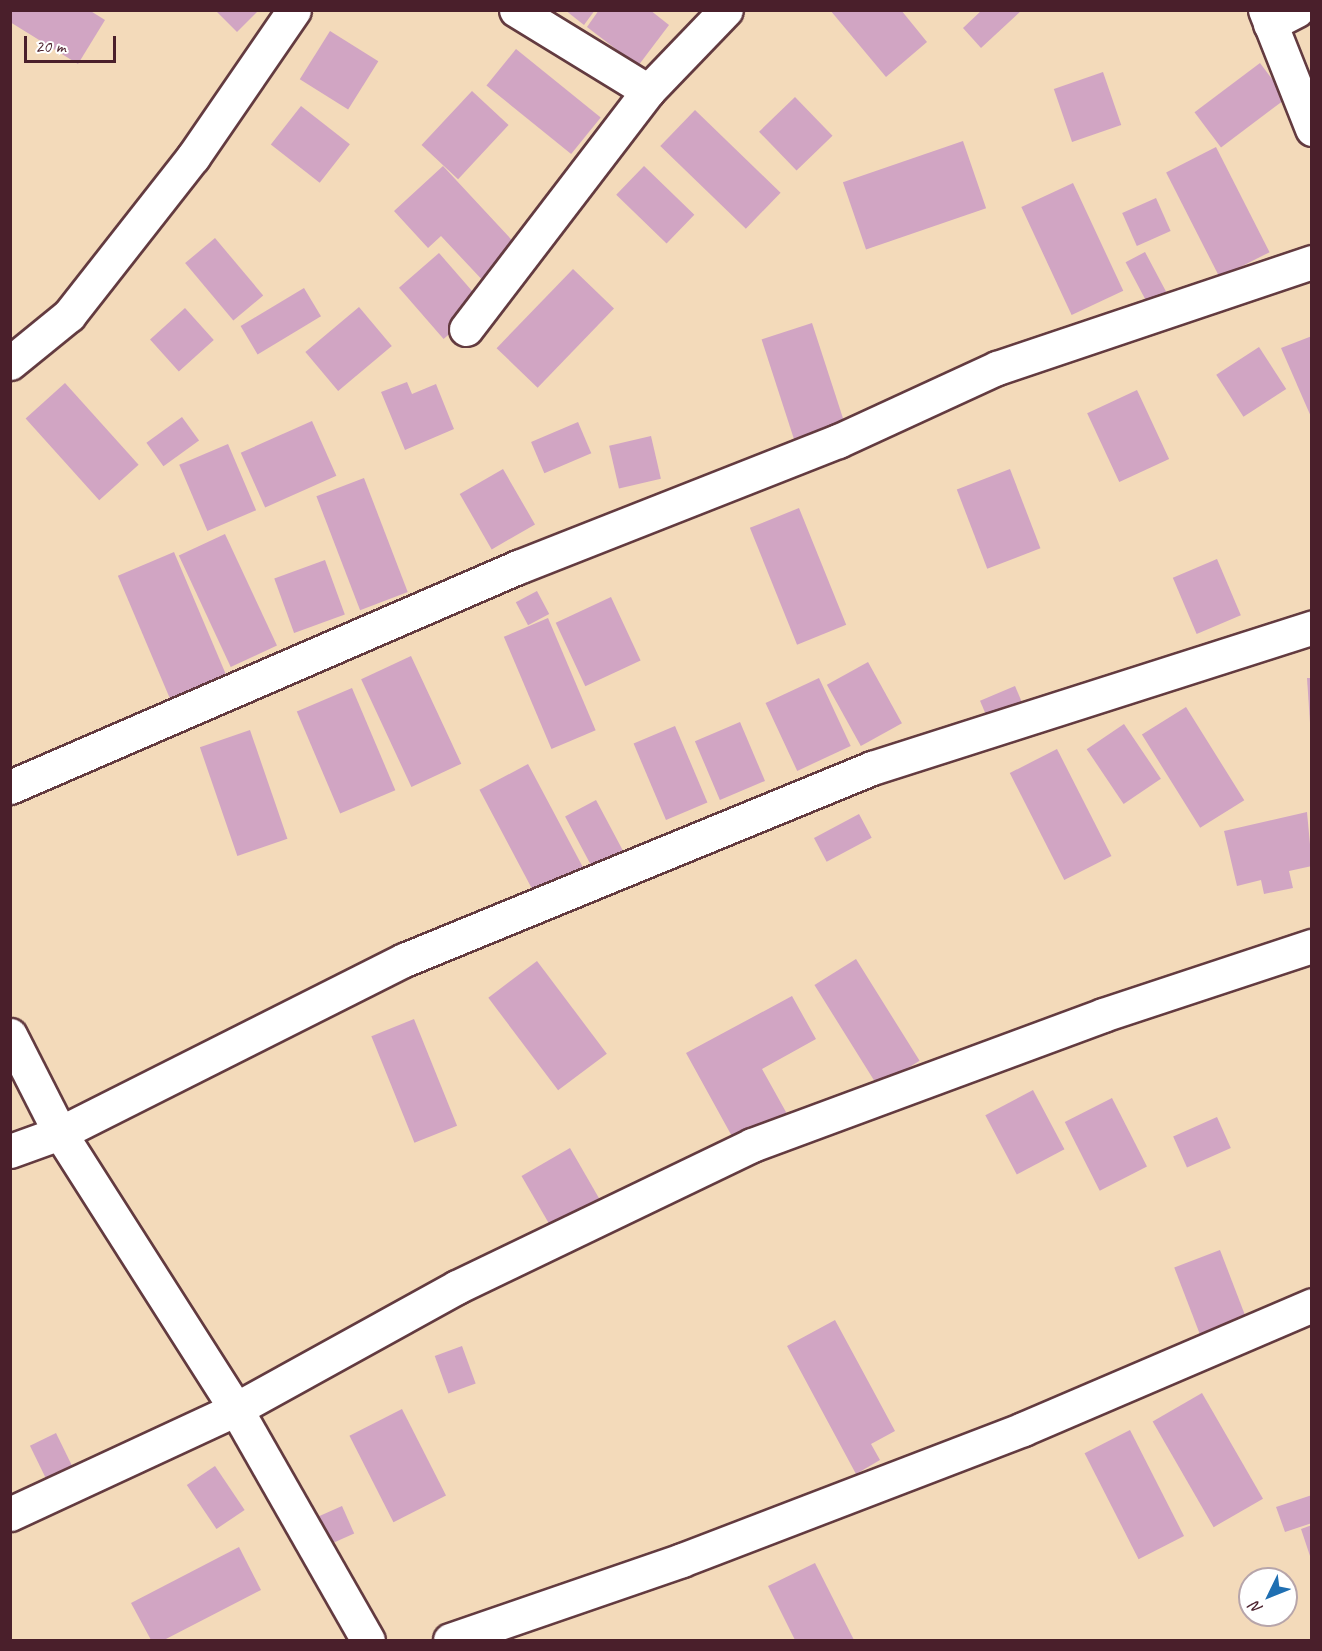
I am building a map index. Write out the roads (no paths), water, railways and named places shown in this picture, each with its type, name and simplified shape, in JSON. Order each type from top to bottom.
[{"type":"street","points":[[10,363],[69,315],[193,157],[294,10]]},
{"type":"street","points":[[516,10],[648,91]]},
{"type":"street","points":[[466,328],[648,91],[726,10]]},
{"type":"street","points":[[1277,15],[1311,129]]},
{"type":"street","points":[[10,787],[518,567],[838,441],[997,368],[1311,262]]},
{"type":"street","points":[[10,1150],[60,1132],[404,960],[872,768],[1311,628]]},
{"type":"street","points":[[10,1514],[236,1409],[457,1287],[752,1145],[1103,1016],[1311,946]]},
{"type":"street","points":[[10,1035],[60,1132],[236,1409],[368,1641]]},
{"type":"street","points":[[450,1641],[682,1560],[1023,1429],[1311,1305]]}]
